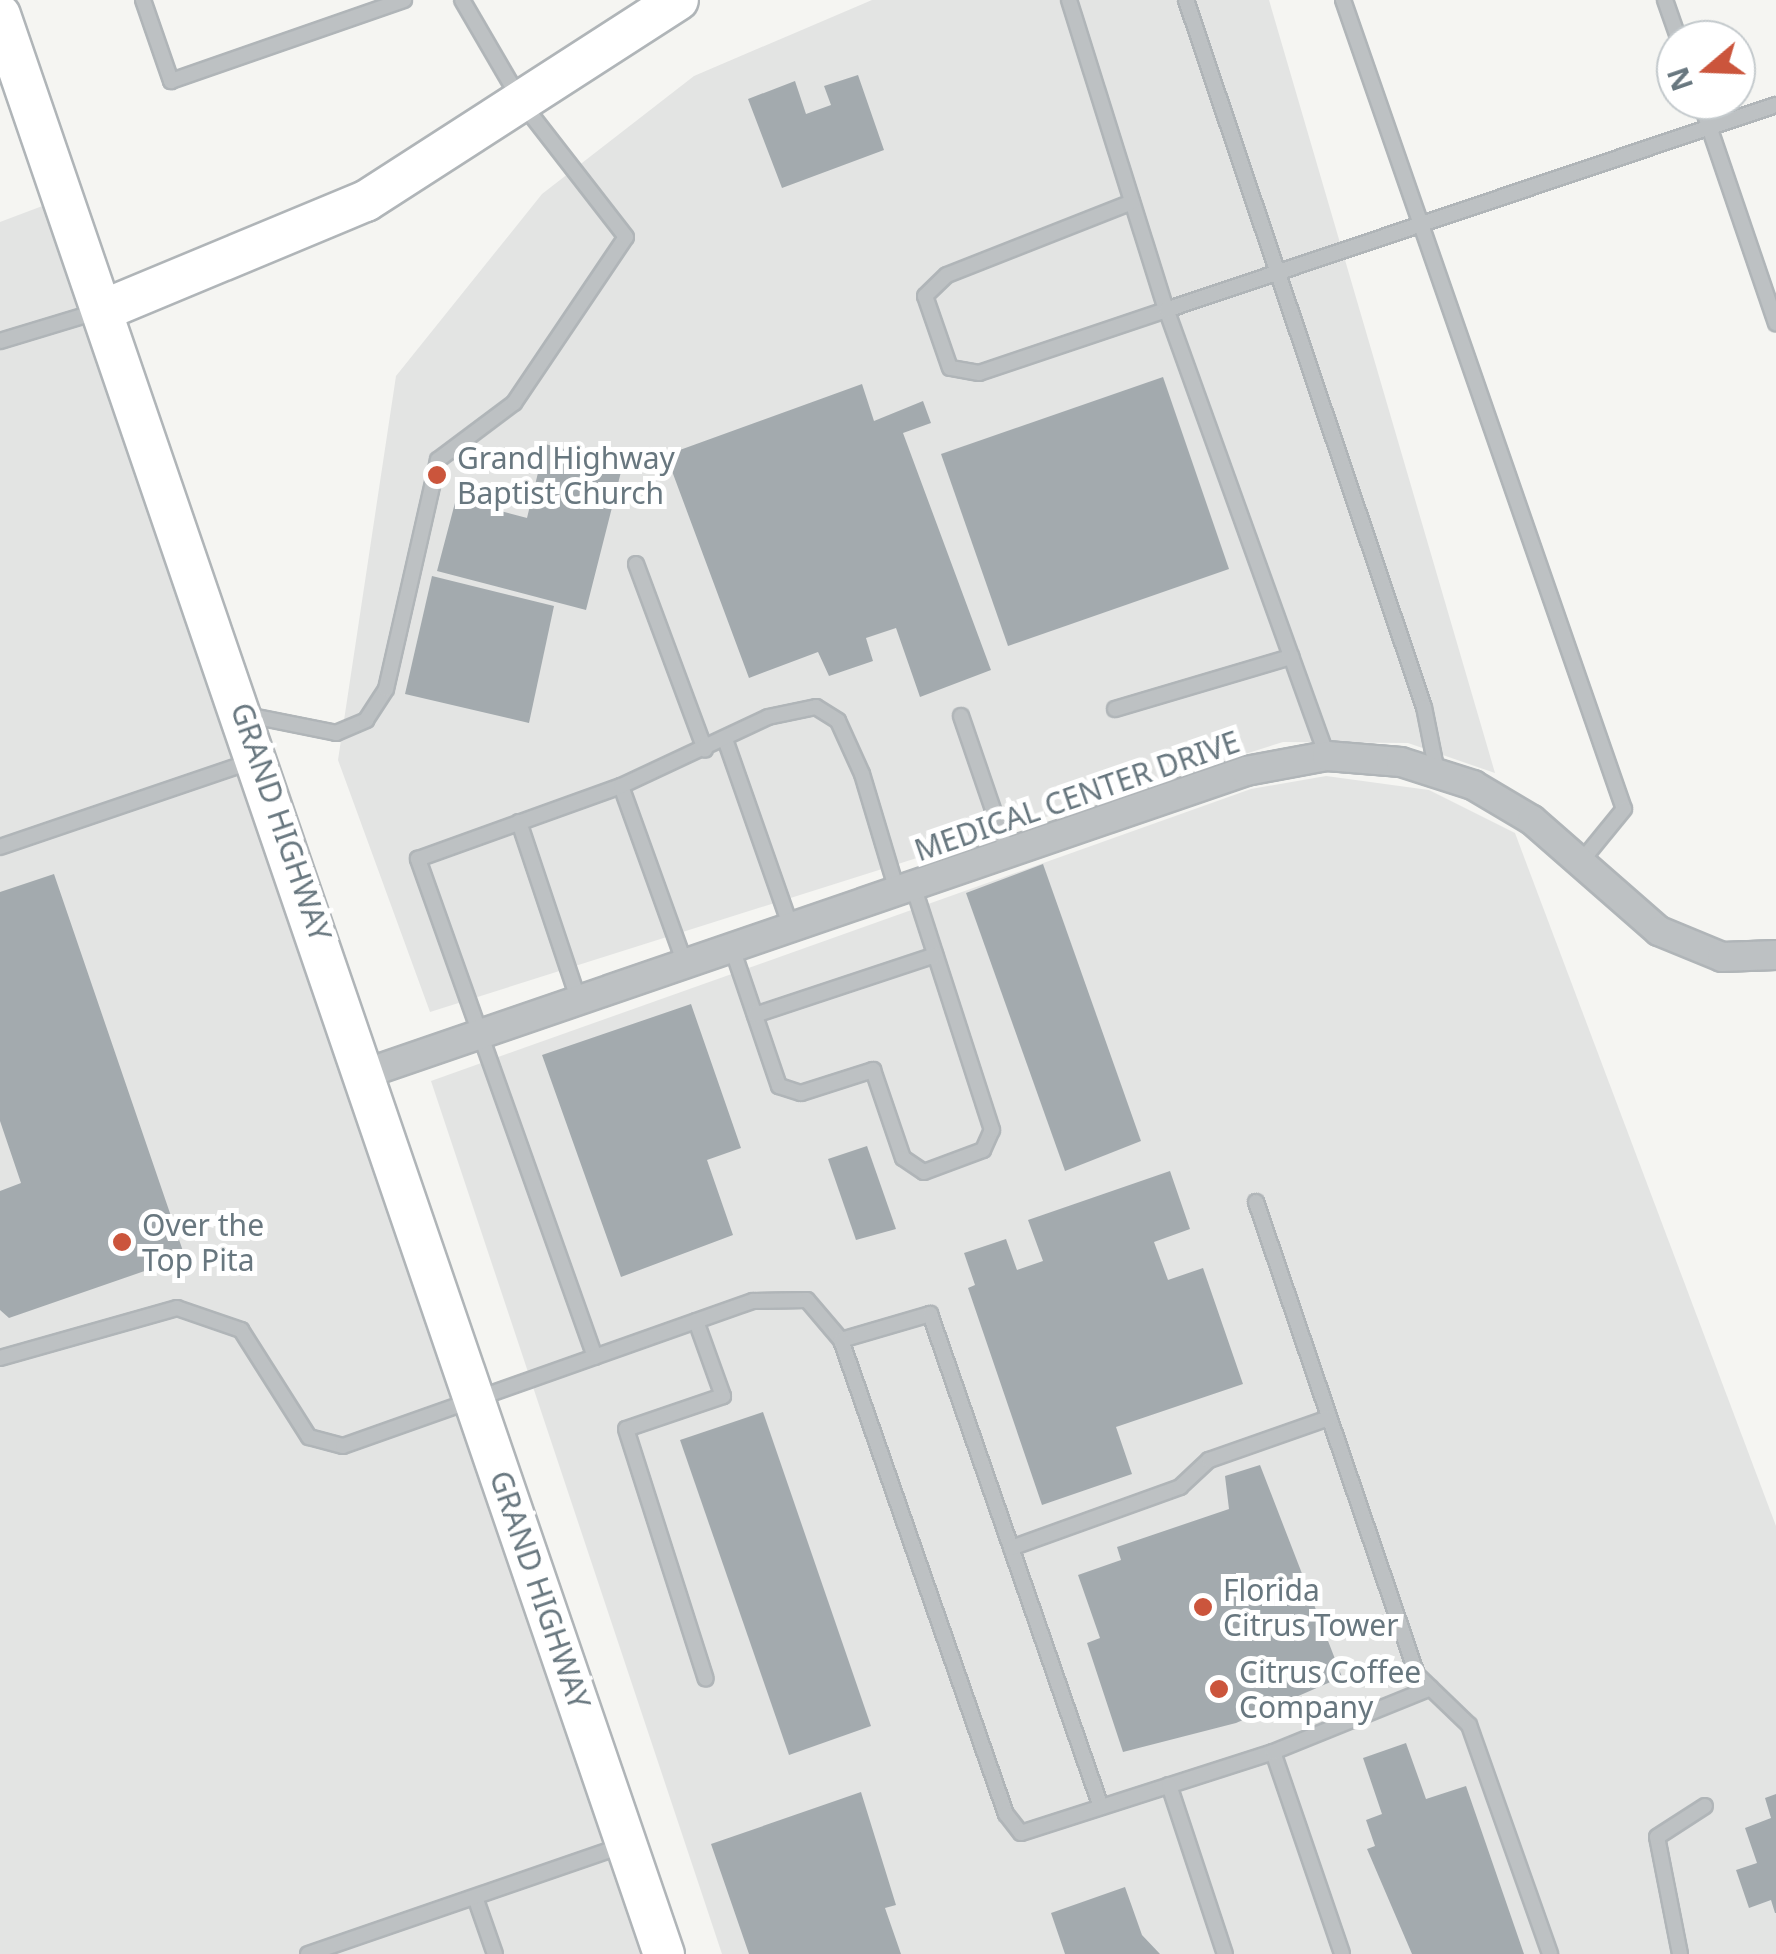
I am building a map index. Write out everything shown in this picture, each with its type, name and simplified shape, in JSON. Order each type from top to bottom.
[{"type":"main road","points":[[106,309],[366,201],[678,0]]},
{"type":"main road","name":"GRAND HIGHWAY","points":[[0,15],[106,309],[664,1954]]},
{"type":"street","name":"MEDICAL CENTER DRIVE","points":[[367,1074],[1246,771],[1327,756],[1438,772],[1504,800],[1690,947],[1722,957],[1776,955]]},
{"type":"lane","points":[[144,0],[171,81],[404,0]]},
{"type":"lane","points":[[244,715],[336,733],[366,720],[386,689],[438,460],[514,402],[626,238],[522,103],[462,0]]},
{"type":"lane","points":[[1069,0],[1166,310],[1327,756]]},
{"type":"lane","points":[[1186,0],[1272,273],[1424,707],[1438,772]]},
{"type":"lane","points":[[1343,0],[1624,808],[1580,862]]},
{"type":"lane","points":[[1132,202],[947,276],[925,296],[932,335],[950,368],[978,372],[1776,105]]},
{"type":"lane","points":[[1707,120],[1776,323]]},
{"type":"lane","points":[[0,342],[106,309]]},
{"type":"lane","points":[[636,564],[705,750]]},
{"type":"lane","points":[[1116,709],[1291,657]]},
{"type":"lane","points":[[595,1357],[418,859],[621,786],[791,711],[816,708],[838,722],[935,955],[992,1130],[983,1150],[924,1172],[902,1158],[873,1070],[801,1093],[778,1086],[732,948]]},
{"type":"lane","points":[[962,716],[1008,853]]},
{"type":"lane","points":[[726,742],[791,928]]},
{"type":"lane","points":[[0,847],[259,760]]},
{"type":"lane","points":[[621,786],[685,964]]},
{"type":"lane","points":[[518,822],[579,1000]]},
{"type":"lane","points":[[755,1016],[935,955]]},
{"type":"lane","points":[[1256,1202],[1417,1675],[1469,1726],[1550,1954]]},
{"type":"lane","points":[[0,1358],[177,1308],[241,1330],[309,1437],[343,1446],[753,1301],[808,1300],[841,1340],[1006,1814],[1020,1833],[1273,1752],[1431,1688]]},
{"type":"lane","points":[[841,1340],[930,1314],[1101,1807]]},
{"type":"lane","points":[[696,1321],[723,1396],[626,1430],[706,1679]]},
{"type":"lane","points":[[1011,1548],[1180,1486],[1209,1460],[1330,1418]]},
{"type":"lane","points":[[1273,1752],[1342,1954]]},
{"type":"lane","points":[[1168,1785],[1225,1954]]},
{"type":"lane","points":[[1680,1954],[1657,1836],[1705,1806]]},
{"type":"lane","points":[[308,1954],[626,1844]]},
{"type":"lane","points":[[474,1896],[495,1954]]},
{"type":"shaded area","points":[[872,0],[1269,0],[1495,773],[1408,743],[1283,742],[430,1012],[338,760],[396,376],[542,194],[694,76]]},
{"type":"shaded area","points":[[45,205],[347,1080],[641,1954],[0,1954],[0,222]]},
{"type":"shaded area","points":[[1326,776],[1429,790],[1515,833],[1776,1526],[1776,1954],[722,1954],[431,1081],[1251,789]]},
{"type":"building","points":[[858,75],[884,150],[782,188],[748,99],[795,81],[806,114],[831,105],[824,86]]},
{"type":"building","points":[[1163,377],[1229,569],[1008,646],[941,454]]},
{"type":"building","points":[[862,384],[874,421],[923,401],[931,423],[903,433],[991,670],[920,697],[896,628],[866,638],[873,661],[829,676],[818,652],[749,678],[666,455]]},
{"type":"building","points":[[545,444],[623,464],[586,610],[437,571],[456,499],[527,518]]},
{"type":"building","points":[[432,576],[554,606],[529,723],[405,694]]},
{"type":"building","points":[[1043,864],[1141,1141],[1065,1171],[966,893]]},
{"type":"building","points":[[54,874],[185,1257],[9,1318],[0,1310],[0,1191],[21,1183],[0,1121],[0,892]]},
{"type":"building","points":[[691,1004],[741,1148],[707,1160],[733,1235],[621,1277],[542,1055]]},
{"type":"building","points":[[867,1146],[896,1229],[856,1240],[828,1159]]},
{"type":"building","points":[[1170,1171],[1190,1229],[1154,1242],[1168,1280],[1203,1268],[1243,1384],[1116,1427],[1132,1474],[1042,1505],[968,1288],[975,1285],[964,1253],[1006,1239],[1017,1270],[1043,1261],[1028,1220]]},
{"type":"building","points":[[763,1412],[871,1726],[789,1755],[680,1440]]},
{"type":"building","name":"Florida Citrus Tower","points":[[1260,1465],[1342,1677],[1236,1723],[1123,1752],[1087,1643],[1100,1638],[1078,1575],[1121,1560],[1117,1547],[1229,1509],[1225,1476]]},
{"type":"building","points":[[1406,1743],[1426,1799],[1466,1786],[1524,1954],[1412,1954],[1367,1849],[1375,1846],[1366,1820],[1382,1814],[1363,1758]]},
{"type":"building","points":[[861,1792],[896,1905],[885,1908],[901,1954],[749,1954],[711,1844]]},
{"type":"building","points":[[1776,1794],[1775,1913],[1771,1900],[1749,1908],[1736,1870],[1757,1863],[1745,1828],[1771,1818],[1765,1798]]},
{"type":"building","points":[[1125,1887],[1142,1935],[1160,1954],[1065,1954],[1051,1913]]},
{"type":"place","name":"Grand Highway Baptist Church","points":[[437,475]]},
{"type":"place","name":"Over the Top Pita","points":[[122,1242]]},
{"type":"place","name":"Florida Citrus Tower","points":[[1203,1607]]},
{"type":"place","name":"Citrus Coffee Company","points":[[1219,1689]]}]
